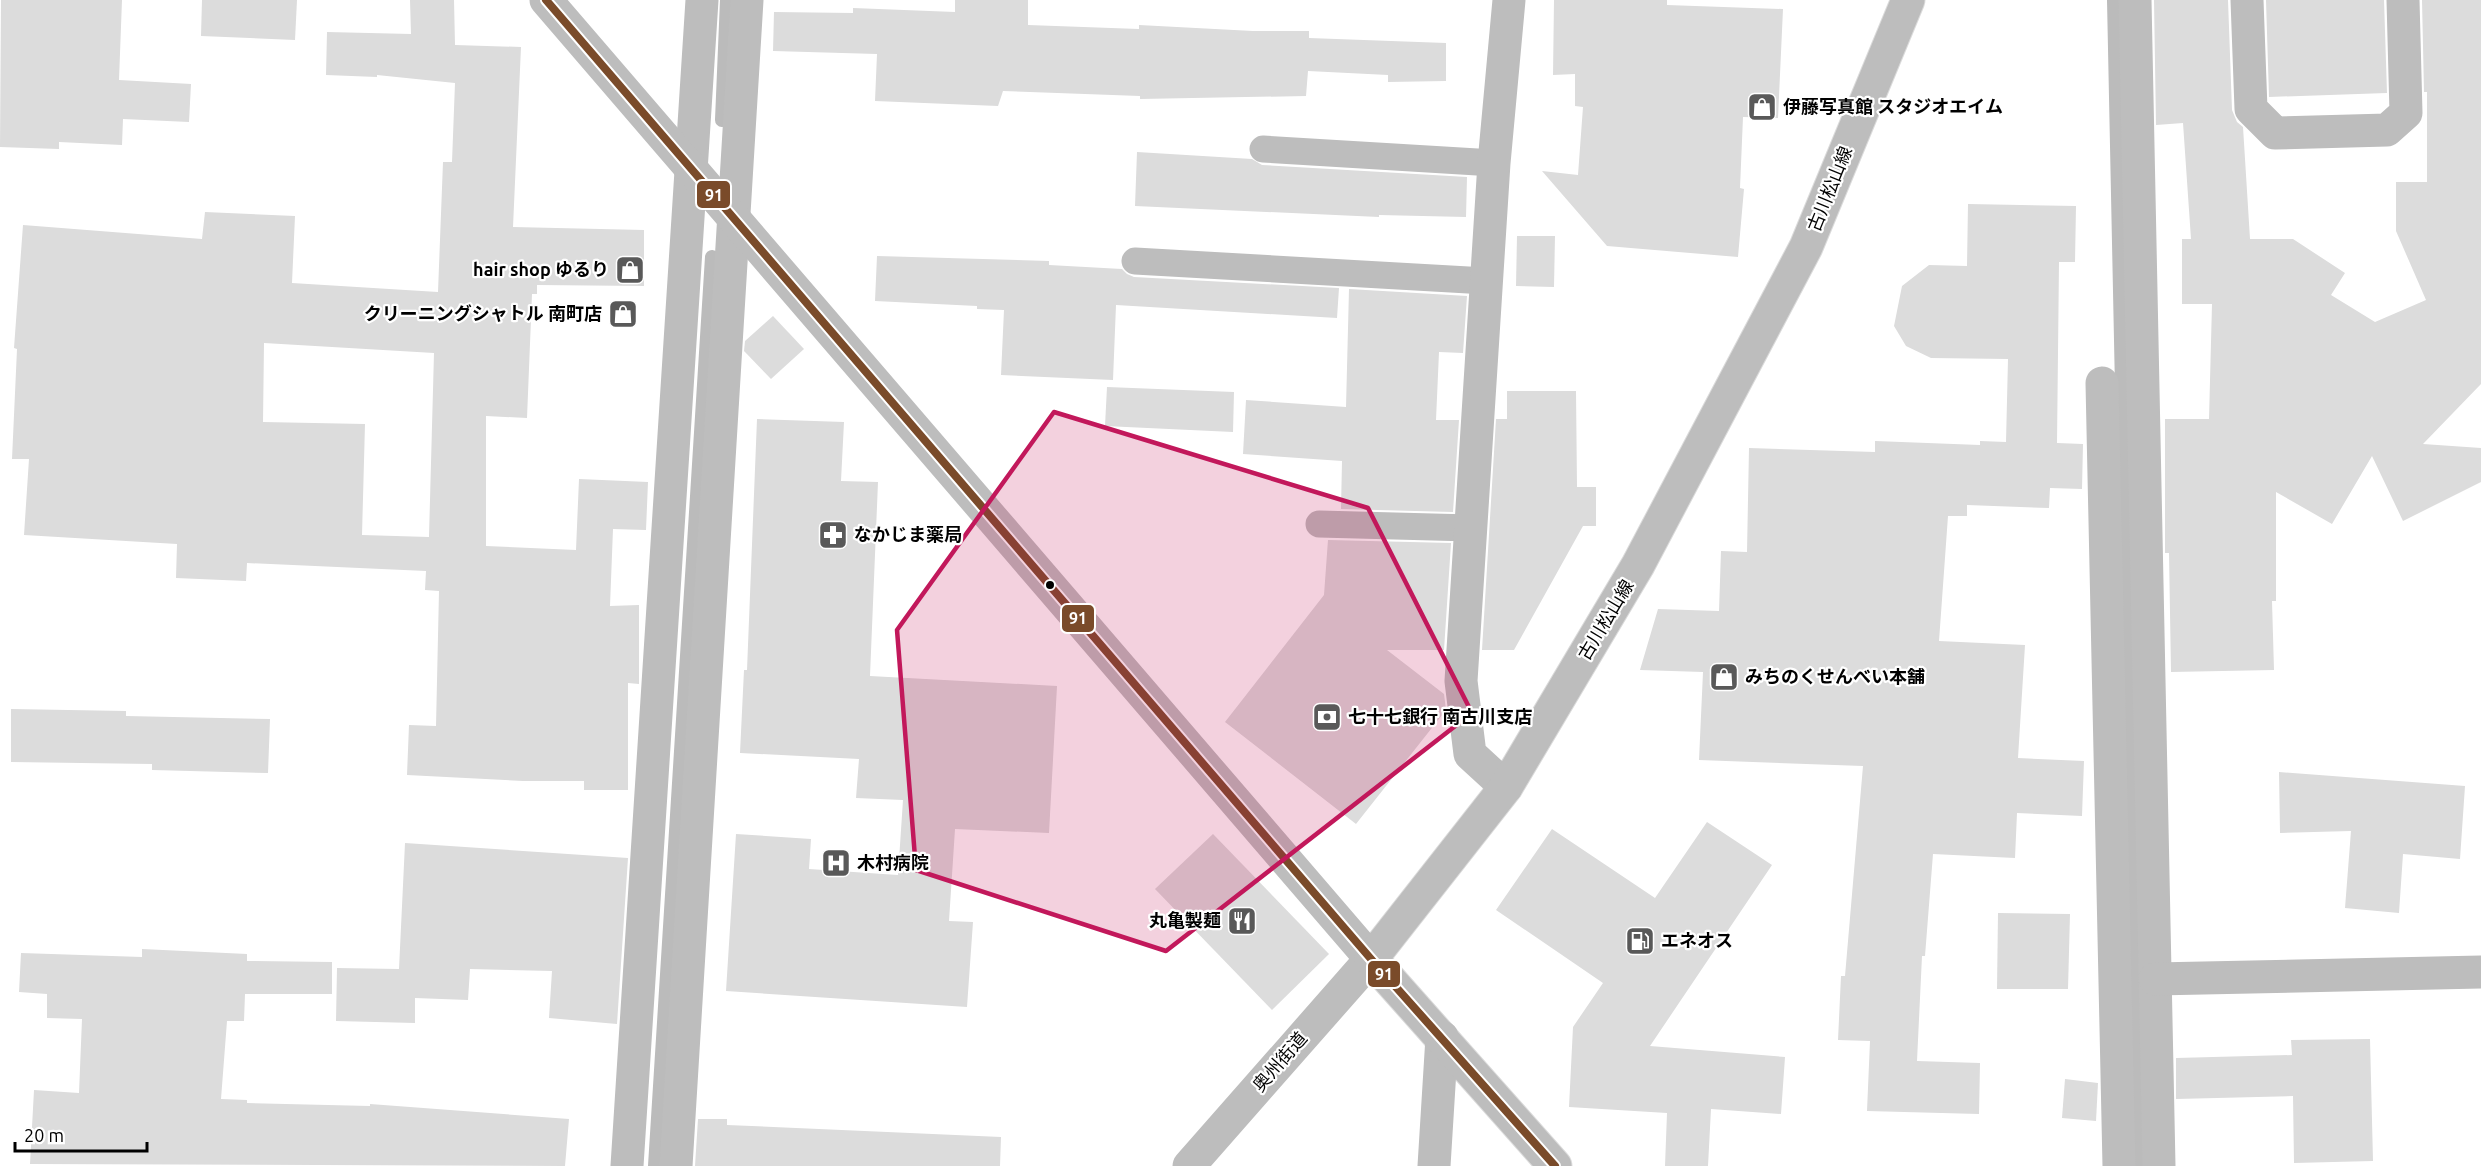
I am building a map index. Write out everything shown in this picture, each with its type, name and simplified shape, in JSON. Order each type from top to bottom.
[{"type":"street","points":[[546,0],[1371,959],[1555,1166]]},
{"type":"street","points":[[627,1166],[702,0]]},
{"type":"street","points":[[676,1166],[747,0]]},
{"type":"street","points":[[1506,787],[1470,754],[1461,681],[1494,163],[1509,0]]},
{"type":"street","name":"古川松山線","points":[[1371,959],[1506,787],[1638,565],[1806,247],[1908,0]]},
{"type":"street","points":[[2135,0],[2133,887],[2139,1154]]},
{"type":"street","points":[[2247,0],[2251,109],[2275,133],[2387,130],[2406,113],[2403,0]]},
{"type":"street","points":[[2102,383],[2133,887],[2156,979],[2139,1154]]},
{"type":"street","name":"奥州街道","points":[[1189,1166],[1371,959]]},
{"type":"street","points":[[2156,979],[2481,972]]},
{"type":"street","points":[[1434,1166],[1442,1037]]},
{"type":"lane","points":[[1263,149],[1494,163]]},
{"type":"lane","points":[[1135,261],[1486,281]]},
{"type":"lane","points":[[1318,524],[1471,528]]},
{"type":"highlighted area","points":[[1054,412],[1368,508],[1472,713],[1166,951],[916,870],[897,630]]},
{"type":"building","points":[[1,0],[122,0],[119,80],[191,84],[189,122],[123,119],[122,145],[59,142],[59,149],[0,147]]},
{"type":"building","points":[[202,0],[297,0],[295,40],[201,36]]},
{"type":"building","points":[[410,0],[454,0],[455,45],[521,47],[513,227],[644,230],[644,286],[537,285],[537,294],[532,294],[527,418],[486,416],[486,546],[576,550],[579,479],[648,482],[646,530],[613,529],[610,606],[639,605],[639,684],[628,683],[628,790],[584,790],[584,781],[523,781],[407,775],[409,725],[436,726],[439,591],[425,590],[426,571],[247,563],[246,581],[176,578],[177,544],[24,535],[29,459],[12,459],[17,349],[14,348],[23,225],[202,239],[205,212],[295,216],[292,283],[438,292],[443,162],[452,162],[455,83],[377,75],[377,77],[326,75],[327,32],[411,34]],"holes":[[[264,343],[434,353],[429,537],[362,535],[365,424],[263,422]]]},
{"type":"building","points":[[955,0],[1028,0],[1028,25],[1139,29],[1139,25],[1253,31],[1309,31],[1309,38],[1446,43],[1446,81],[1388,82],[1388,75],[1308,71],[1306,96],[1140,99],[1140,96],[1003,91],[998,106],[875,101],[877,54],[773,51],[774,12],[853,13],[853,8],[955,12]]},
{"type":"building","points":[[1554,0],[1667,0],[1667,5],[1783,9],[1778,118],[1743,117],[1740,188],[1744,189],[1738,257],[1607,246],[1542,171],[1578,175],[1583,107],[1575,106],[1575,74],[1553,75]]},
{"type":"building","points":[[2154,0],[2228,0],[2232,110],[2237,122],[2243,127],[2250,239],[2293,239],[2345,273],[2331,295],[2375,322],[2426,300],[2396,231],[2396,182],[2427,182],[2427,92],[2424,92],[2422,0],[2481,0],[2481,384],[2423,444],[2481,448],[2481,482],[2403,521],[2372,456],[2332,524],[2276,492],[2276,601],[2272,601],[2274,670],[2171,672],[2169,553],[2165,553],[2165,419],[2209,419],[2212,304],[2182,304],[2182,239],[2191,239],[2183,123],[2156,125]]},
{"type":"building","points":[[2266,0],[2384,0],[2387,93],[2269,97]]},
{"type":"building","points":[[1137,152],[1252,159],[1262,165],[1467,177],[1466,217],[1379,215],[1379,217],[1135,206]]},
{"type":"building","points":[[1968,204],[2076,206],[2075,262],[2059,262],[2057,443],[2083,444],[2082,489],[2050,488],[2049,508],[1967,505],[1967,516],[1948,516],[1939,641],[2025,645],[2018,758],[2084,761],[2082,816],[2017,813],[2015,858],[1933,854],[1925,956],[1922,956],[1917,1061],[1980,1063],[1979,1114],[1867,1111],[1870,1041],[1838,1040],[1841,976],[1845,976],[1863,766],[1699,760],[1703,672],[1640,670],[1658,609],[1719,611],[1721,551],[1747,552],[1749,448],[1875,452],[1875,441],[1980,445],[1980,441],[2006,442],[2008,359],[1931,358],[1906,346],[1894,326],[1902,286],[1929,265],[1967,266]]},
{"type":"building","points":[[1517,236],[1555,236],[1554,287],[1516,286]]},
{"type":"building","points":[[877,256],[1049,261],[1049,265],[1122,269],[1134,277],[1339,288],[1337,318],[1116,305],[1113,380],[1001,375],[1004,310],[977,309],[977,306],[875,301]]},
{"type":"building","points":[[1349,289],[1467,296],[1463,353],[1439,352],[1436,420],[1459,420],[1453,512],[1341,509],[1342,461],[1243,454],[1246,400],[1346,407]]},
{"type":"building","points":[[773,316],[804,349],[771,379],[744,351],[745,341]]},
{"type":"building","points":[[1107,387],[1234,392],[1233,432],[1105,426]]},
{"type":"building","points":[[1507,391],[1576,391],[1577,487],[1596,487],[1596,526],[1583,526],[1514,650],[1482,650],[1496,419],[1507,419]]},
{"type":"building","points":[[757,419],[844,422],[841,481],[878,482],[870,676],[1057,686],[1049,833],[955,829],[949,921],[973,922],[967,1007],[726,991],[736,834],[811,839],[809,869],[898,875],[903,800],[856,798],[859,759],[740,753],[744,670],[747,670]]},
{"type":"building","points":[[1328,540],[1451,543],[1444,650],[1387,650],[1444,694],[1446,710],[1356,824],[1225,722],[1324,595]]},
{"type":"building","points":[[11,709],[126,711],[126,716],[270,719],[268,773],[152,770],[152,764],[11,762]]},
{"type":"building","points":[[2279,772],[2465,786],[2460,859],[2403,854],[2399,913],[2345,908],[2351,831],[2280,833]]},
{"type":"building","points":[[1707,822],[1772,865],[1650,1046],[1785,1057],[1781,1114],[1711,1109],[1708,1166],[1665,1166],[1667,1113],[1569,1107],[1573,1027],[1603,983],[1496,910],[1552,829],[1655,898]]},
{"type":"building","name":"丸亀製麺","points":[[1213,834],[1329,954],[1272,1010],[1155,889]]},
{"type":"building","points":[[405,843],[628,858],[617,1024],[549,1018],[552,971],[470,969],[468,1000],[415,998],[415,1023],[336,1021],[337,968],[399,969]]},
{"type":"building","points":[[1998,913],[2070,914],[2068,989],[1997,989]]},
{"type":"building","points":[[142,949],[247,954],[247,961],[332,962],[332,994],[245,994],[244,1021],[227,1021],[221,1099],[247,1100],[247,1103],[370,1106],[370,1104],[569,1119],[565,1166],[30,1164],[34,1090],[79,1093],[82,1019],[47,1018],[47,994],[19,992],[21,953],[142,957]]},
{"type":"building","points":[[2370,1039],[2373,1161],[2294,1163],[2293,1096],[2176,1099],[2176,1058],[2292,1055],[2291,1040]]},
{"type":"building","points":[[2065,1079],[2098,1083],[2096,1121],[2062,1118]]},
{"type":"building","points":[[698,1119],[727,1119],[727,1125],[1001,1137],[1000,1166],[695,1166]]},
{"type":"waterway","points":[[722,120],[727,0]]},
{"type":"waterway","points":[[2114,0],[2138,1166]]},
{"type":"waterway","points":[[655,1166],[712,257]]},
{"type":"transit line","name":"91","points":[[546,0],[1371,959],[1555,1166]]},
{"type":"place","name":"伊藤写真館 スタジオエイム","points":[[1762,107]]},
{"type":"place","name":"hair shop ゆるり","points":[[630,270]]},
{"type":"place","name":"クリーニングシャトル 南町店","points":[[623,314]]},
{"type":"place","name":"なかじま薬局","points":[[833,535]]},
{"type":"place","name":"みちのくせんべい本舗","points":[[1724,677]]},
{"type":"place","name":"七十七銀行 南古川支店","points":[[1327,717]]},
{"type":"place","name":"木村病院","points":[[836,863]]},
{"type":"place","name":"丸亀製麺","points":[[1242,921]]},
{"type":"place","name":"エネオス","points":[[1640,941]]}]
